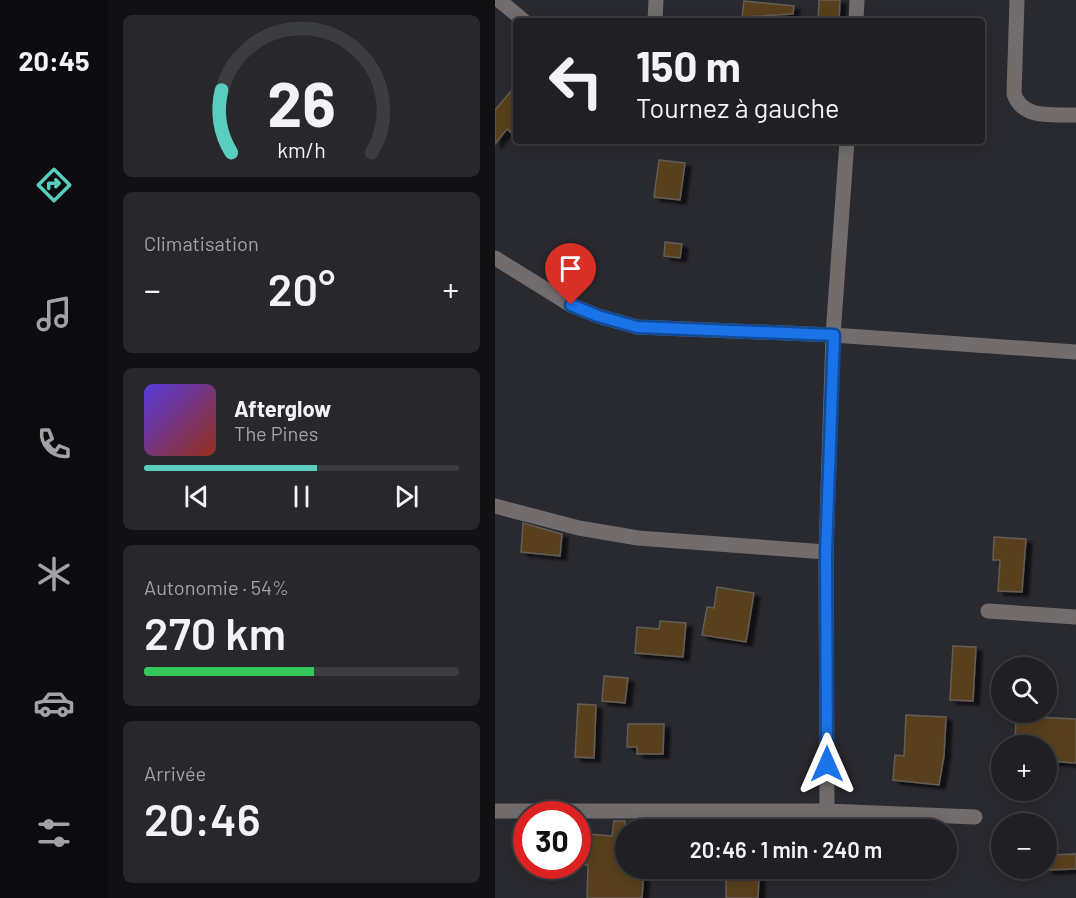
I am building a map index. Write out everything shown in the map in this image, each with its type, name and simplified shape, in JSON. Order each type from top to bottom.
[{"type":"street","points":[[499,0],[520,18]]},
{"type":"street","points":[[655,18],[656,0]]},
{"type":"street","points":[[856,18],[858,0]]},
{"type":"street","points":[[1017,0],[1014,94],[1017,104],[1027,112],[1076,115]]},
{"type":"street","points":[[827,812],[826,552],[834,335],[847,144]]},
{"type":"street","points":[[495,258],[571,305],[598,316],[637,327],[834,335],[1076,352]]},
{"type":"street","points":[[495,506],[579,528],[638,538],[826,552]]},
{"type":"street","points":[[988,611],[1076,616]]},
{"type":"street","points":[[495,811],[827,812],[975,817]]},
{"type":"building","points":[[819,0],[840,0],[839,18],[818,18]]},
{"type":"building","points":[[744,1],[794,6],[793,14],[742,17]]},
{"type":"building","points":[[513,89],[513,134],[507,129],[495,144],[495,110]]},
{"type":"building","points":[[659,160],[685,163],[680,200],[654,197]]},
{"type":"building","points":[[665,242],[682,244],[680,258],[664,256]]},
{"type":"building","points":[[523,523],[562,534],[560,556],[521,552]]},
{"type":"building","points":[[994,537],[1026,539],[1022,592],[998,591],[1000,560],[993,560]]},
{"type":"building","points":[[717,587],[754,593],[746,642],[702,635],[707,607],[714,608]]},
{"type":"building","points":[[660,621],[686,623],[683,657],[635,653],[637,627],[659,629]]},
{"type":"building","points":[[953,646],[976,647],[973,701],[950,700]]},
{"type":"building","points":[[604,676],[628,678],[625,703],[602,701]]},
{"type":"building","points":[[578,704],[596,705],[594,758],[575,757]]},
{"type":"building","points":[[906,715],[946,717],[944,756],[939,785],[893,780],[895,755],[904,756]]},
{"type":"building","points":[[1057,718],[1076,719],[1076,763],[1057,762],[1057,735],[1015,735],[1016,723],[1057,723]]},
{"type":"building","points":[[628,724],[664,724],[663,754],[637,754],[637,747],[627,747]]},
{"type":"building","points":[[615,821],[615,879],[643,879],[642,898],[587,898],[588,879],[591,879],[591,834],[612,836]]},
{"type":"building","points":[[1076,854],[1076,869],[1057,870],[1057,855]]},
{"type":"building","points":[[726,879],[759,879],[758,898],[726,898]]},
{"type":"route","points":[[571,305],[598,316],[637,327],[834,335],[826,552],[827,764]]}]
